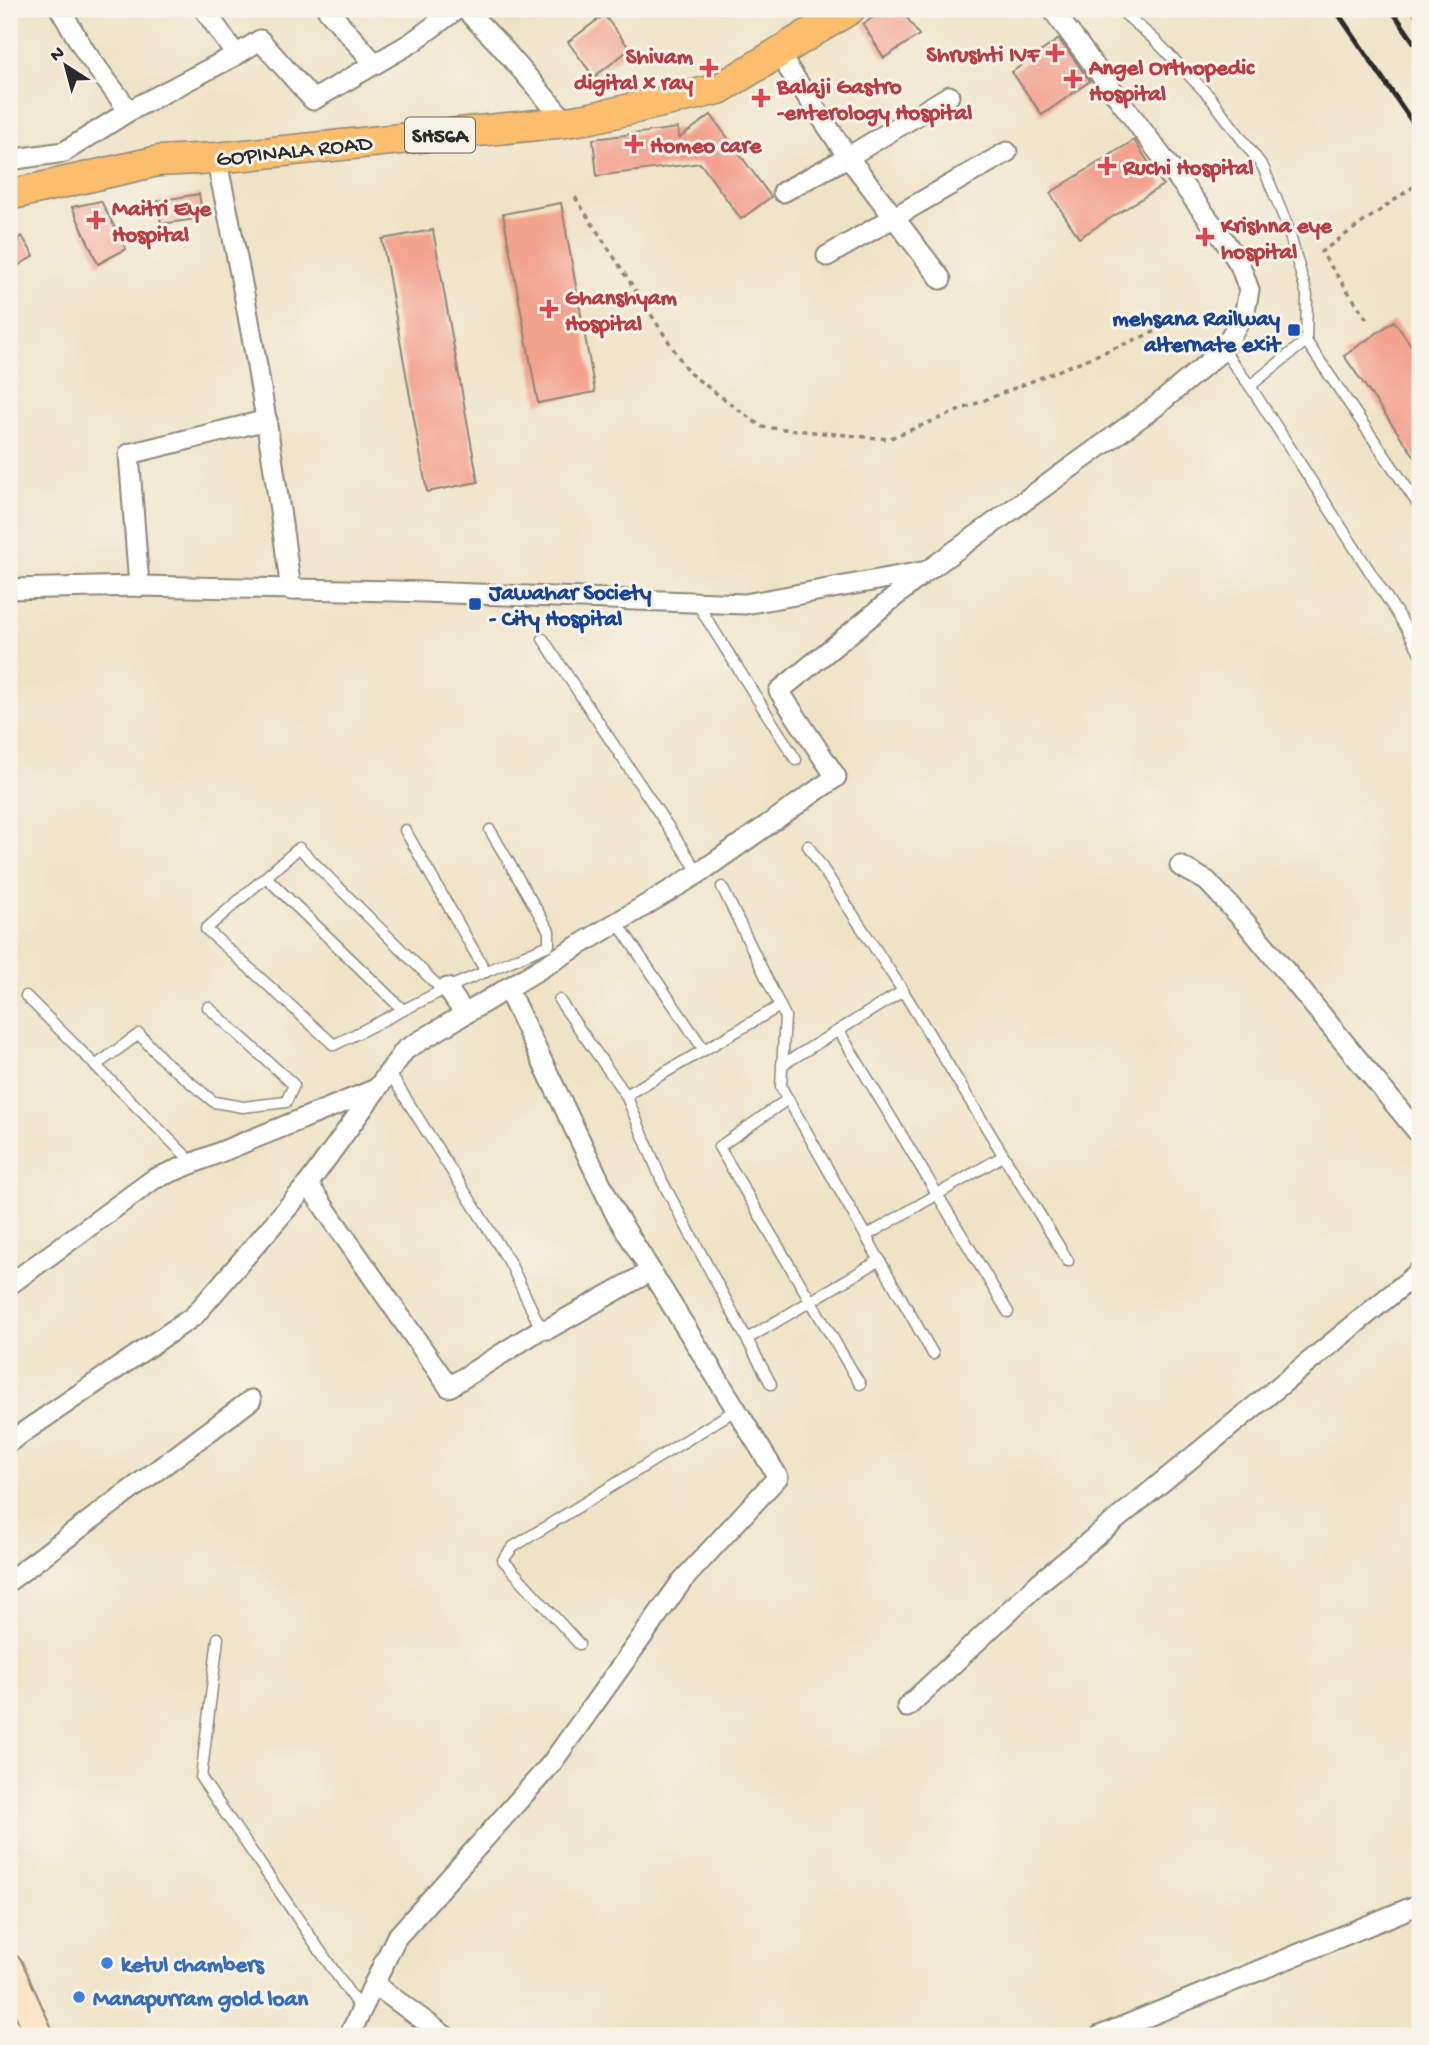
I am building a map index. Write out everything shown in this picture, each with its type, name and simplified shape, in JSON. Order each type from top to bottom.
[{"type":"main road","name":"GOPINALA ROAD","points":[[9,195],[158,161],[216,158],[591,118],[719,89],[850,9]]},
{"type":"street","points":[[60,9],[86,53],[129,111]]},
{"type":"street","points":[[205,9],[236,55]]},
{"type":"street","points":[[327,9],[375,64]]},
{"type":"street","points":[[9,160],[64,152],[129,111],[260,40],[313,100],[411,43],[457,9]]},
{"type":"street","points":[[465,9],[501,46],[566,122]]},
{"type":"street","points":[[9,1442],[194,1316],[307,1184],[405,1049],[699,873],[836,777],[779,691],[927,571],[1155,407],[1223,350],[1245,311],[1249,290],[1240,265],[1052,9]]},
{"type":"street","points":[[778,53],[848,157],[941,279]]},
{"type":"street","points":[[783,192],[848,157],[949,96]]},
{"type":"street","points":[[827,256],[1007,152]]},
{"type":"street","points":[[216,158],[243,276],[291,590]]},
{"type":"street","points":[[139,586],[129,454],[267,420]]},
{"type":"street","points":[[9,589],[139,586],[395,591],[746,604],[927,571]]},
{"type":"street","points":[[1180,866],[1207,881],[1246,923],[1420,1135]]},
{"type":"street","points":[[447,988],[465,1014]]},
{"type":"street","points":[[349,2036],[396,1938],[551,1764],[682,1581],[778,1476],[615,1213],[507,988]]},
{"type":"street","points":[[9,1285],[154,1179],[377,1088]]},
{"type":"street","points":[[307,1184],[449,1387],[541,1329],[548,1329],[651,1270]]},
{"type":"street","points":[[907,1707],[1040,1582],[1420,1271]]},
{"type":"street","points":[[10,1574],[251,1400]]},
{"type":"street","points":[[1100,2036],[1420,1905]]},
{"type":"street","points":[[9,1968],[40,2036]]},
{"type":"street","points":[[374,1984],[445,2036]]},
{"type":"lane","points":[[1119,9],[1155,40],[1210,97],[1263,167],[1287,225],[1307,295],[1306,341],[1420,507]]},
{"type":"lane","points":[[1250,386],[1306,341]]},
{"type":"lane","points":[[1223,350],[1250,386],[1420,653]]},
{"type":"lane","points":[[696,602],[796,760]]},
{"type":"lane","points":[[1409,632],[1420,624]]},
{"type":"lane","points":[[543,639],[699,873]]},
{"type":"lane","points":[[405,830],[486,972]]},
{"type":"lane","points":[[447,988],[442,990],[299,848],[206,929],[334,1045],[447,988],[549,945],[549,932],[490,830]]},
{"type":"lane","points":[[808,846],[903,992],[1068,1261]]},
{"type":"lane","points":[[266,877],[403,1010]]},
{"type":"lane","points":[[722,887],[785,1016],[781,1087],[933,1354]]},
{"type":"lane","points":[[617,922],[704,1050]]},
{"type":"lane","points":[[782,1065],[903,992]]},
{"type":"lane","points":[[26,996],[194,1163]]},
{"type":"lane","points":[[559,1000],[626,1095],[662,1181],[771,1384]]},
{"type":"lane","points":[[626,1095],[780,1006]]},
{"type":"lane","points":[[95,1066],[139,1034],[163,1060],[214,1102],[243,1107],[286,1102],[294,1085],[208,1007]]},
{"type":"lane","points":[[839,1031],[1008,1312]]},
{"type":"lane","points":[[389,1072],[510,1263],[541,1329]]},
{"type":"lane","points":[[788,1099],[719,1147],[860,1384]]},
{"type":"lane","points":[[866,1237],[1003,1156]]},
{"type":"lane","points":[[747,1339],[880,1261]]},
{"type":"lane","points":[[579,1644],[503,1560],[513,1547],[737,1409]]},
{"type":"lane","points":[[218,1638],[201,1778],[361,2010]]},
{"type":"path","points":[[1367,319],[1321,252],[1420,183]]},
{"type":"path","points":[[575,197],[689,373],[762,428],[888,439],[1194,316]]},
{"type":"building","points":[[886,9],[901,9],[919,35],[884,58],[863,24]]},
{"type":"building","points":[[604,15],[630,49],[594,77],[568,42]]},
{"type":"building","points":[[1059,39],[1090,81],[1042,115],[1012,72]]},
{"type":"building","points":[[711,115],[771,197],[741,219],[700,163],[597,176],[593,139],[678,128],[679,138]]},
{"type":"building","points":[[1134,140],[1163,185],[1079,238],[1050,193]]},
{"type":"building","points":[[199,194],[203,218],[161,224],[158,201]]},
{"type":"building","points":[[101,201],[126,249],[98,264],[72,207]]},
{"type":"building","points":[[561,203],[595,392],[538,403],[503,214]]},
{"type":"building","points":[[433,230],[478,482],[427,492],[382,239]]},
{"type":"building","points":[[22,236],[34,256],[9,271],[9,245]]},
{"type":"building","points":[[1394,321],[1420,358],[1420,464],[1344,356]]},
{"type":"railway","points":[[1335,9],[1420,133]]},
{"type":"railway","points":[[1391,9],[1420,51]]},
{"type":"railway","points":[[1412,9],[1420,20]]},
{"type":"place","name":"Shrushti IVF","points":[[1055,53]]},
{"type":"place","name":"Shivam digital x ray","points":[[709,68]]},
{"type":"place","name":"Angel Orthopedic Hospital","points":[[1073,79]]},
{"type":"place","name":"Balaji Gastro -enterology Hospital","points":[[761,98]]},
{"type":"place","name":"Homeo care","points":[[634,144]]},
{"type":"place","name":"Ruchi Hospital","points":[[1107,166]]},
{"type":"place","name":"Maitri Eye Hospital","points":[[96,220]]},
{"type":"place","name":"Krishna eye hospital","points":[[1205,237]]},
{"type":"place","name":"Ghanshyam Hospital","points":[[549,309]]},
{"type":"place","name":"mehsana Railway alternate exit","points":[[1294,330]]},
{"type":"place","name":"Jawahar Society - City Hospital","points":[[475,604]]},
{"type":"place","name":"ketul chambers","points":[[107,1963]]},
{"type":"place","name":"Manapurram gold loan","points":[[79,1997]]}]
